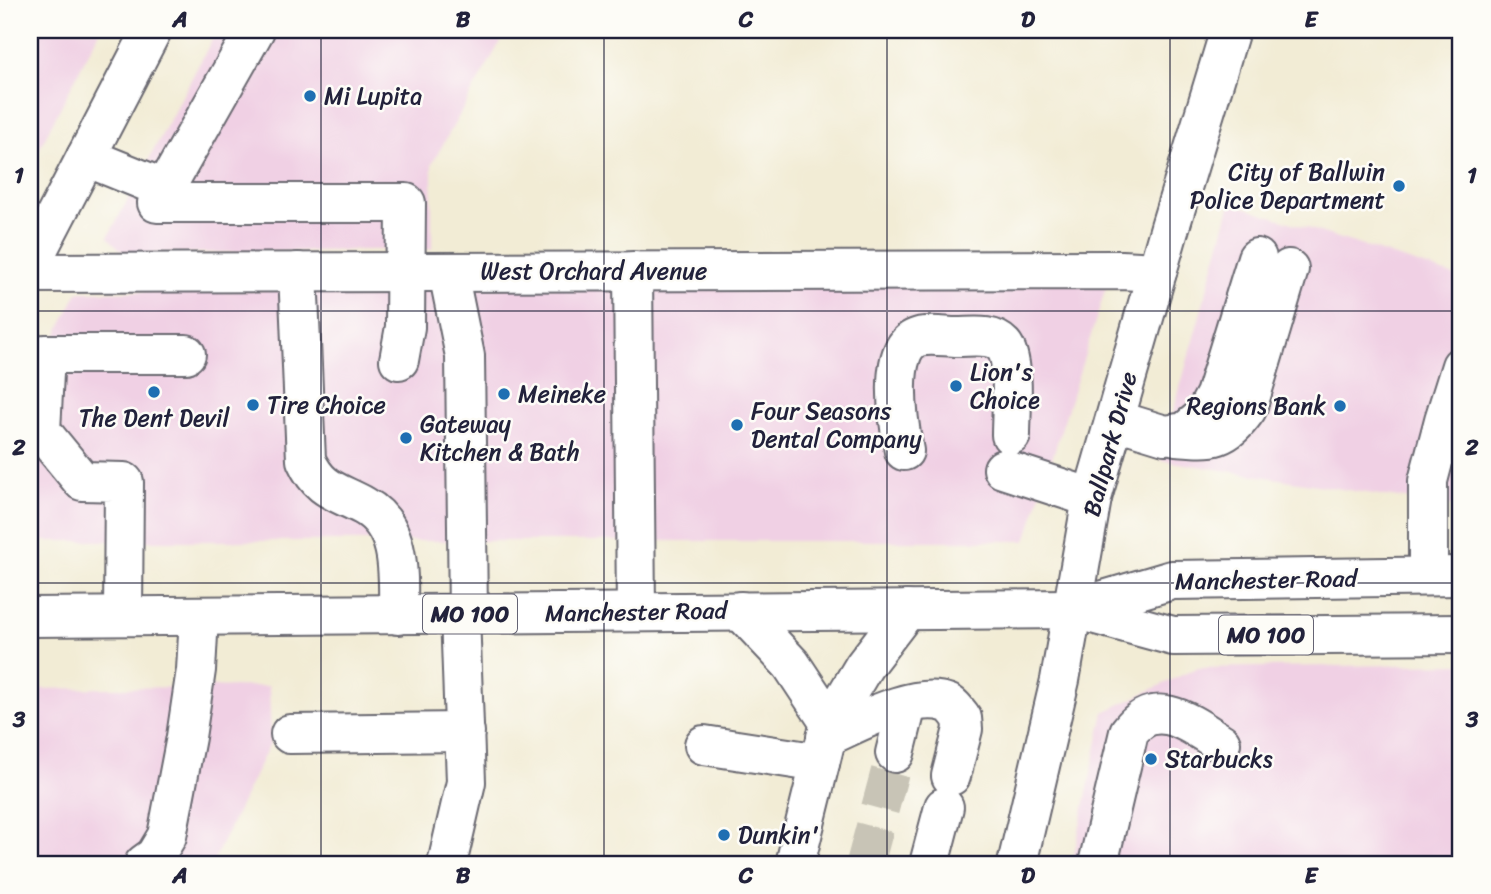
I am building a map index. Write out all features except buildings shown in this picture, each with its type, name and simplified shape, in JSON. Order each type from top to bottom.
[{"type":"main road","points":[[33,253],[152,30]]},
{"type":"main road","points":[[255,30],[157,203],[407,204],[405,327],[399,360]]},
{"type":"main road","name":"Ballpark Drive","points":[[1017,864],[1060,680],[1092,498],[1230,30]]},
{"type":"main road","points":[[86,157],[164,189]]},
{"type":"main road","name":"West Orchard Avenue","points":[[33,253],[298,272],[1157,272]]},
{"type":"main road","points":[[1116,419],[1165,435],[1185,432],[1203,417],[1273,264]]},
{"type":"main road","points":[[633,271],[636,612]]},
{"type":"main road","points":[[298,272],[306,460],[313,475],[332,491],[367,507],[381,519],[392,539],[398,562],[398,615]]},
{"type":"main road","points":[[447,864],[466,782],[465,356],[448,272]]},
{"type":"main road","points":[[904,451],[897,413],[899,363],[906,344],[919,337],[987,337],[1003,345],[1010,359],[1007,452],[1092,498]]},
{"type":"main road","points":[[123,616],[124,482],[82,481],[41,431],[36,408],[45,354],[186,354]]},
{"type":"main road","points":[[1445,576],[1428,481],[1461,366]]},
{"type":"main road","name":"Manchester Road","points":[[1074,609],[1172,580],[1445,576]]},
{"type":"main road","points":[[30,595],[77,616]]},
{"type":"main road","name":"Manchester Road","points":[[30,617],[1074,609],[1173,636],[1461,634]]},
{"type":"main road","points":[[795,864],[825,741],[864,666],[907,610]]},
{"type":"main road","points":[[741,611],[791,664],[825,741]]},
{"type":"main road","points":[[144,864],[155,856],[167,835],[187,737],[200,617]]},
{"type":"main road","points":[[704,745],[825,741],[890,709],[929,700],[949,703],[962,718],[963,729],[929,864]]},
{"type":"main road","points":[[895,753],[907,705]]},
{"type":"main road","points":[[1098,864],[1129,732],[1138,720],[1151,714],[1170,715],[1191,724],[1221,743]]},
{"type":"main road","points":[[290,734],[465,732]]},
{"type":"shaded area","points":[[30,30],[100,30],[30,167]]},
{"type":"shaded area","points":[[217,30],[507,30],[432,164],[432,249],[124,254],[108,237]]},
{"type":"shaded area","points":[[1231,203],[1461,278],[1461,508],[1160,460]]},
{"type":"shaded area","points":[[1108,281],[1026,541],[30,539],[30,387],[78,292]]},
{"type":"shaded area","points":[[1461,664],[1461,864],[1072,864],[1104,712],[1197,668]]},
{"type":"shaded area","points":[[269,686],[271,741],[212,864],[30,864],[30,689]]},
{"type":"tunnel","points":[[865,864],[895,753]]},
{"type":"place","name":"Mi Lupita","points":[[310,96]]},
{"type":"place","name":"City of Ballwin Police Department","points":[[1399,186]]},
{"type":"place","name":"Lion's Choice","points":[[956,386]]},
{"type":"place","name":"The Dent Devil","points":[[154,392]]},
{"type":"place","name":"Meineke","points":[[504,394]]},
{"type":"place","name":"Tire Choice","points":[[253,405]]},
{"type":"place","name":"Regions Bank","points":[[1340,406]]},
{"type":"place","name":"Four Seasons Dental Company","points":[[737,425]]},
{"type":"place","name":"Gateway Kitchen & Bath","points":[[406,438]]},
{"type":"place","name":"Starbucks","points":[[1151,759]]},
{"type":"place","name":"Dunkin'","points":[[724,835]]}]
